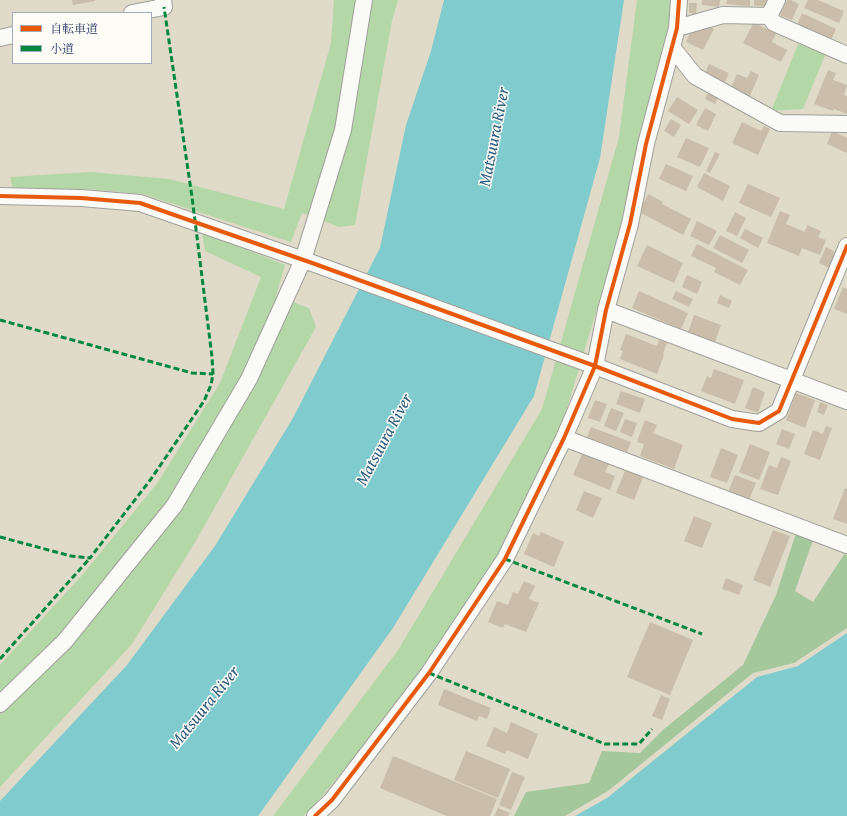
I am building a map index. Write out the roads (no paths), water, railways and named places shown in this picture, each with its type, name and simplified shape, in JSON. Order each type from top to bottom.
[{"type":"street","points":[[137,12],[164,7],[164,0]]},
{"type":"street","points":[[0,704],[65,641],[174,506],[249,378],[309,262],[343,130],[364,0]]},
{"type":"street","points":[[315,816],[332,800],[429,673],[505,559],[564,438],[606,310],[630,224],[646,144],[677,28],[679,0]]},
{"type":"street","points":[[769,16],[777,0]]},
{"type":"street","points":[[677,28],[723,15],[769,16]]},
{"type":"street","points":[[769,16],[774,23],[847,55]]},
{"type":"street","points":[[0,38],[12,35]]},
{"type":"street","points":[[672,47],[696,76],[780,123],[847,124]]},
{"type":"street","points":[[1,192],[140,203],[201,223],[589,364],[732,419],[760,423],[779,411],[847,246]]},
{"type":"street","points":[[606,310],[847,401]]},
{"type":"street","points":[[564,438],[847,545]]},
{"type":"water","name":"Matsuura River","points":[[444,0],[624,0],[600,158],[534,396],[393,628],[258,816],[0,816],[0,801],[127,665],[215,546],[293,418],[380,248],[406,125],[431,51]]},
{"type":"water","points":[[847,633],[847,816],[575,816],[607,798],[757,677],[798,666]]}]
